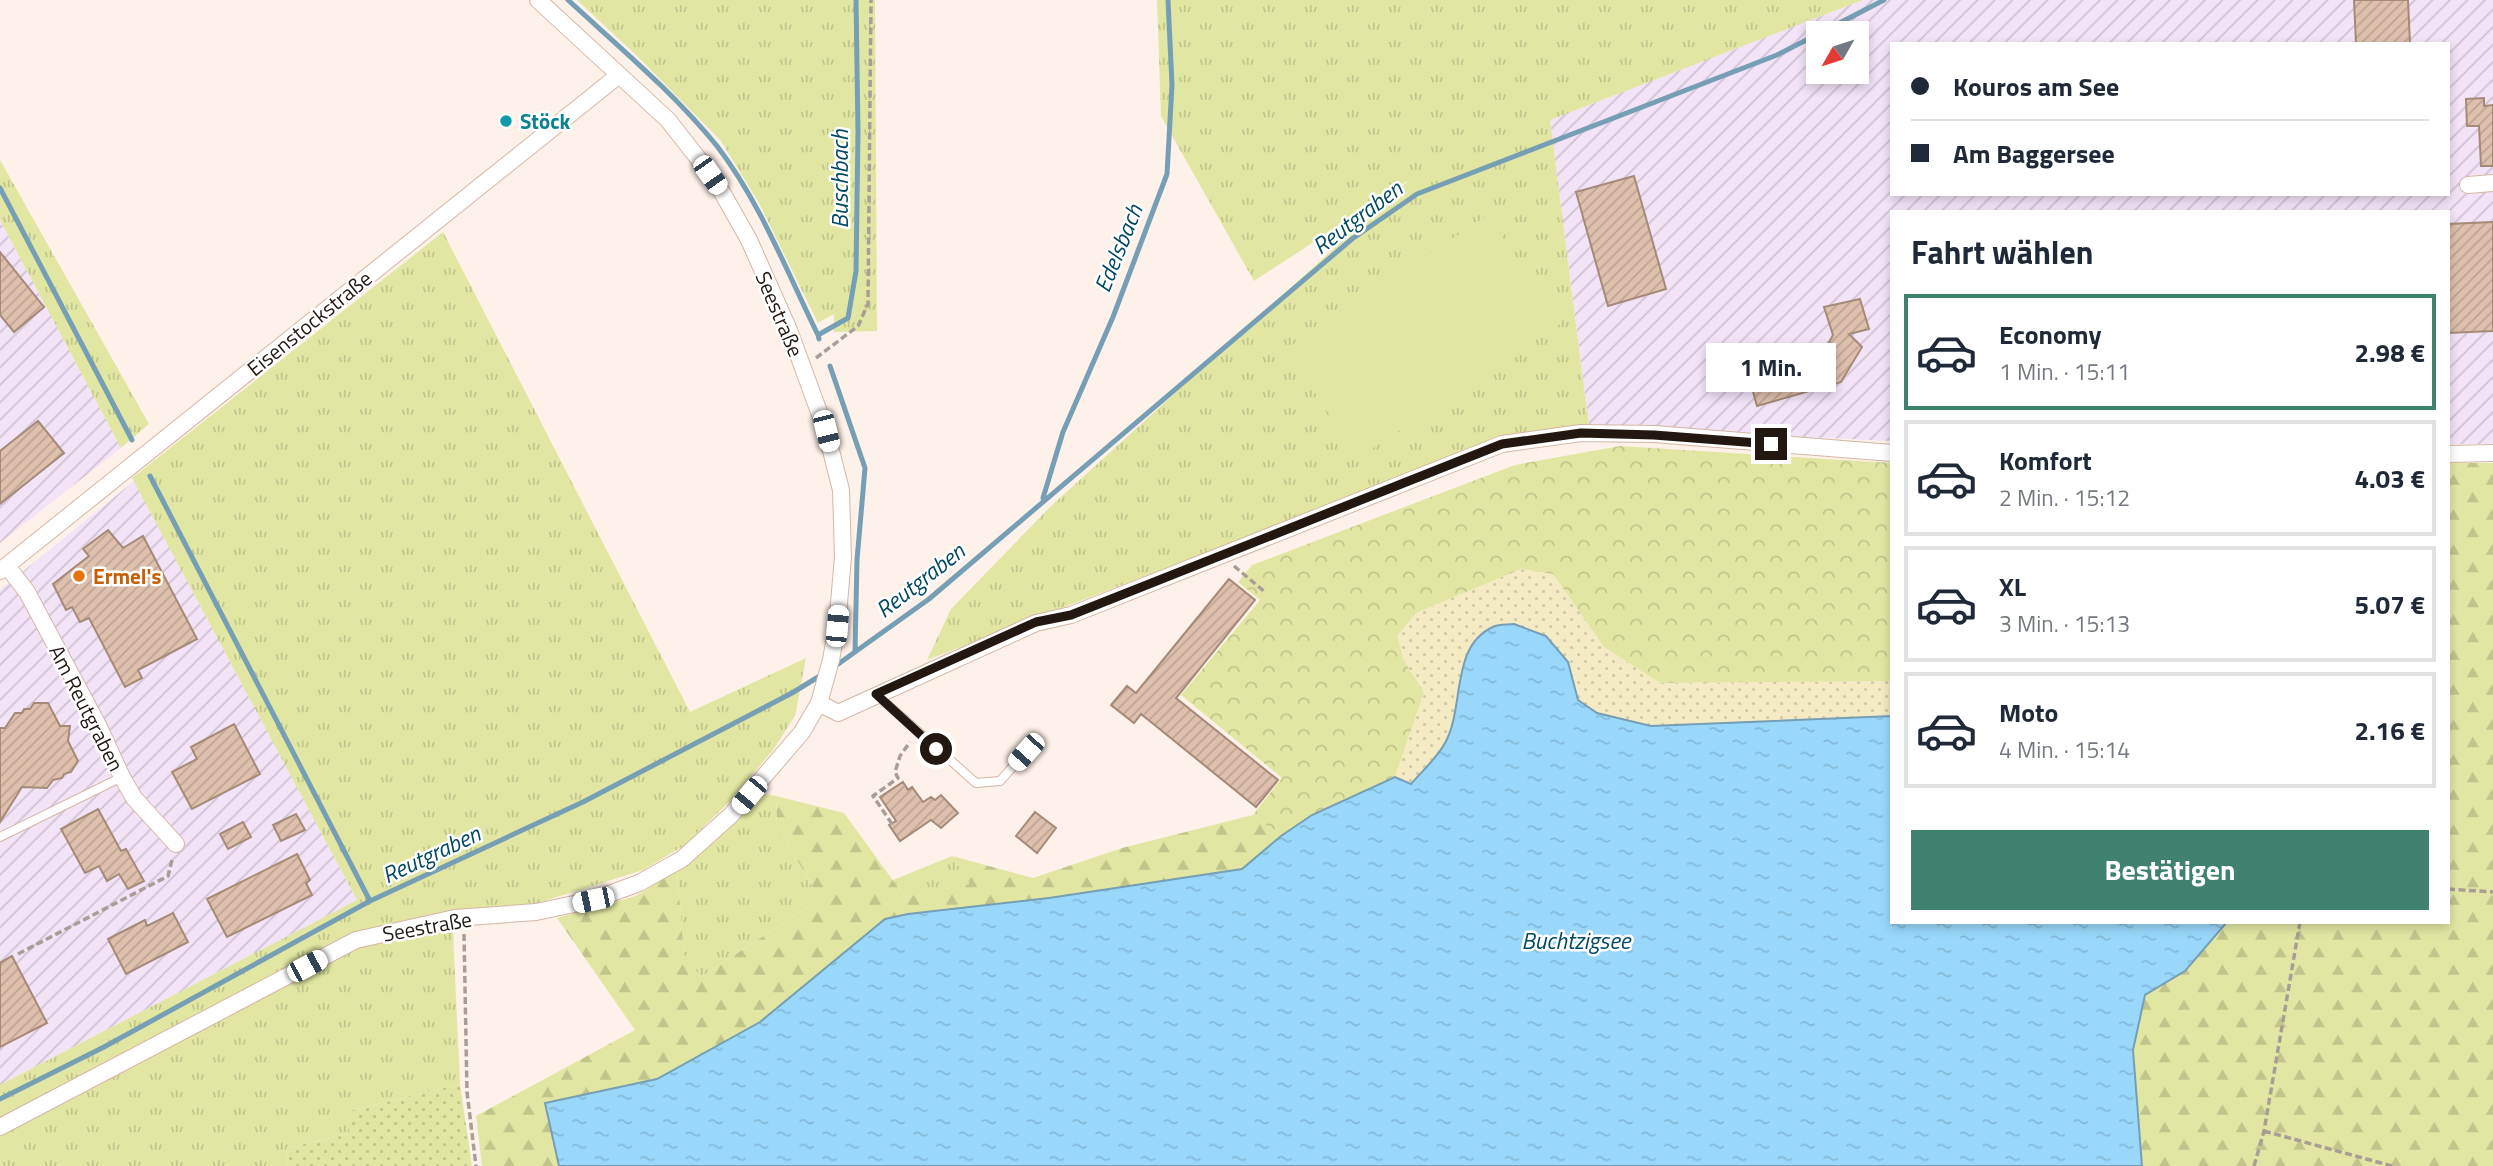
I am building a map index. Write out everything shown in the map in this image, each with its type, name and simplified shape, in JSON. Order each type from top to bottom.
[{"type":"street","name":"Seestraße","points":[[0,1128],[356,940],[463,918],[536,912],[593,900],[639,883],[682,859],[732,816],[802,732],[821,696],[837,626],[843,557],[841,490],[826,431],[789,330],[749,240],[723,194],[668,120],[538,0]]},
{"type":"street","name":"Eisenstockstraße","points":[[4,568],[619,75]]},
{"type":"street","points":[[2468,185],[2493,183]]},
{"type":"street","points":[[821,696],[838,713],[1036,622],[1071,615],[1502,444],[1581,433],[1654,435],[1890,453]]},
{"type":"street","points":[[2450,454],[2493,453]]},
{"type":"street","name":"Am Reutgraben","points":[[4,568],[34,604],[134,798],[176,844]]},
{"type":"lane","points":[[876,694],[976,782],[1000,781],[1026,752]]},
{"type":"lane","points":[[0,838],[121,777]]},
{"type":"path","points":[[802,366],[858,326],[868,304],[871,0]]},
{"type":"path","points":[[1243,573],[1265,592]]},
{"type":"path","points":[[892,824],[873,796],[898,778],[895,772],[903,751]]},
{"type":"path","points":[[18,954],[168,876],[176,844]]},
{"type":"path","points":[[2450,889],[2493,892]]},
{"type":"path","points":[[463,918],[467,1091],[476,1166]]},
{"type":"path","points":[[2254,1166],[2264,1131],[2300,924]]},
{"type":"path","points":[[2264,1131],[2392,1166]]},
{"type":"shaded area","points":[[1863,0],[2493,0],[2493,444],[2450,444],[2450,210],[1890,210],[1890,441],[1589,427],[1550,120],[1806,22],[1806,84],[1869,84],[1869,21],[1808,21]]},
{"type":"shaded area","points":[[0,220],[121,448],[0,543]]},
{"type":"shaded area","points":[[134,481],[357,900],[0,1085],[0,590]]},
{"type":"green space","points":[[577,0],[875,0],[877,331],[834,332],[834,314],[818,323],[759,203],[721,141]]},
{"type":"green space","points":[[1157,0],[1863,0],[1550,120],[1589,427],[1376,487],[927,660],[951,609],[1049,508],[1410,179],[1254,281],[1161,116]]},
{"type":"green space","points":[[0,160],[149,424],[121,448],[0,220]]},
{"type":"green space","points":[[1488,215],[1560,324],[1358,458],[1286,349]]},
{"type":"green space","points":[[443,232],[690,712],[806,658],[795,716],[773,750],[731,800],[685,845],[643,870],[538,903],[452,911],[460,1084],[349,1111],[349,1134],[286,1148],[288,1166],[0,1166],[0,1085],[357,900],[132,478]]},
{"type":"green space","points":[[1620,446],[1890,463],[1890,681],[1660,683],[1604,647],[1553,574],[1521,569],[1416,613],[1397,636],[1404,661],[1424,692],[1395,777],[1312,815],[1281,836],[1253,815],[1282,778],[1181,695],[1260,600],[1238,582],[1252,565],[1515,465]]},
{"type":"green space","points":[[2450,463],[2493,463],[2493,1166],[2142,1166],[2133,1050],[2145,995],[2185,971],[2225,924],[2450,924]]},
{"type":"green space","points":[[761,793],[776,796],[777,826],[820,899],[701,977],[684,955],[677,870],[736,822]]},
{"type":"green space","points":[[776,796],[844,813],[905,897],[970,884],[952,856],[1033,878],[1122,848],[1253,815],[1281,836],[1242,869],[886,919],[760,1022],[657,1079],[545,1103],[559,1166],[482,1166],[476,1116],[635,1030],[557,918],[636,896],[677,870],[684,954],[701,977],[820,899],[777,826]]},
{"type":"green space","points":[[952,856],[971,884],[905,897],[893,880]]},
{"type":"green space","points":[[460,1084],[472,1166],[288,1166],[286,1148],[349,1134],[349,1111]]},
{"type":"sand","points":[[1521,569],[1553,574],[1604,647],[1660,683],[1890,681],[1890,716],[1651,726],[1597,713],[1578,700],[1568,662],[1459,682],[1456,711],[1446,743],[1411,785],[1395,777],[1424,692],[1404,661],[1396,636],[1416,613]]},
{"type":"water","name":"Buchtzigsee","points":[[1514,624],[1546,636],[1568,662],[1578,700],[1597,713],[1651,726],[1890,716],[1890,924],[2225,924],[2185,971],[2145,995],[2133,1050],[2142,1166],[559,1166],[545,1103],[657,1079],[760,1022],[885,919],[1242,869],[1281,836],[1312,815],[1395,777],[1411,784],[1445,743],[1451,729],[1460,679],[1470,648],[1479,636],[1500,625]]},
{"type":"building","points":[[2354,0],[2408,0],[2410,42],[2356,42]]},
{"type":"building","points":[[2484,98],[2484,106],[2493,105],[2493,166],[2481,166],[2479,126],[2467,126],[2466,99]]},
{"type":"building","points":[[1634,176],[1666,289],[1608,306],[1576,192]]},
{"type":"building","points":[[2493,222],[2493,331],[2450,333],[2450,224]]},
{"type":"building","points":[[0,252],[44,307],[14,332],[0,315]]},
{"type":"building","points":[[1860,299],[1869,329],[1849,334],[1862,347],[1841,382],[1757,406],[1749,377],[1760,373],[1758,368],[1826,348],[1833,335],[1824,307]]},
{"type":"building","points":[[38,421],[64,453],[0,504],[0,451]]},
{"type":"building","points":[[108,530],[123,548],[143,536],[197,639],[138,670],[142,678],[125,687],[89,618],[80,622],[72,607],[66,610],[53,584],[89,556],[83,549]]},
{"type":"building","points":[[1229,579],[1255,600],[1176,698],[1278,780],[1256,807],[1141,714],[1134,723],[1111,705],[1127,686],[1136,693]]},
{"type":"building","points":[[34,703],[48,703],[60,726],[70,726],[68,741],[78,761],[71,772],[53,780],[47,788],[22,787],[0,822],[0,728],[5,728],[15,713],[30,709]]},
{"type":"building","points":[[234,724],[260,774],[192,809],[172,772],[197,759],[191,747]]},
{"type":"building","points":[[903,782],[908,790],[912,787],[923,802],[931,797],[935,800],[941,795],[958,813],[941,828],[931,820],[900,841],[889,825],[896,821],[880,797]]},
{"type":"building","points":[[98,809],[121,851],[126,849],[144,881],[128,889],[119,874],[107,881],[99,866],[85,873],[61,829]]},
{"type":"building","points":[[1035,812],[1056,828],[1037,853],[1016,836]]},
{"type":"building","points":[[296,814],[305,830],[281,841],[273,825]]},
{"type":"building","points":[[243,822],[251,837],[228,849],[220,834]]},
{"type":"building","points":[[297,854],[310,880],[306,883],[312,895],[227,937],[207,899]]},
{"type":"building","points":[[173,913],[188,942],[126,974],[108,939],[145,920],[147,926]]},
{"type":"building","points":[[12,956],[47,1023],[0,1047],[0,963]]},
{"type":"waterway","points":[[568,0],[664,88],[717,146],[760,214],[818,335]]},
{"type":"waterway","name":"Buschbach","points":[[819,339],[818,335],[848,318],[856,271],[856,0]]},
{"type":"waterway","name":"Edelsbach","points":[[1043,498],[1063,432],[1113,317],[1167,174],[1172,85],[1168,0]]},
{"type":"waterway","name":"Reutgraben","points":[[1843,21],[1884,0]]},
{"type":"waterway","name":"Reutgraben","points":[[834,667],[929,599],[1352,239],[1417,194],[1777,55],[1806,40]]},
{"type":"waterway","points":[[0,188],[132,440]]},
{"type":"waterway","name":"Buschbach","points":[[830,366],[865,468],[857,560],[855,652]]},
{"type":"waterway","points":[[150,476],[370,901]]},
{"type":"waterway","name":"Reutgraben","points":[[0,1099],[104,1047],[370,901],[583,802],[792,693],[823,674]]},
{"type":"place","name":"Stöck","points":[[506,121]]},
{"type":"place","name":"Ermel's","points":[[79,576]]},
{"type":"route","points":[[936,749],[876,694],[1036,622],[1071,615],[1502,444],[1581,433],[1654,435],[1771,444]]}]
